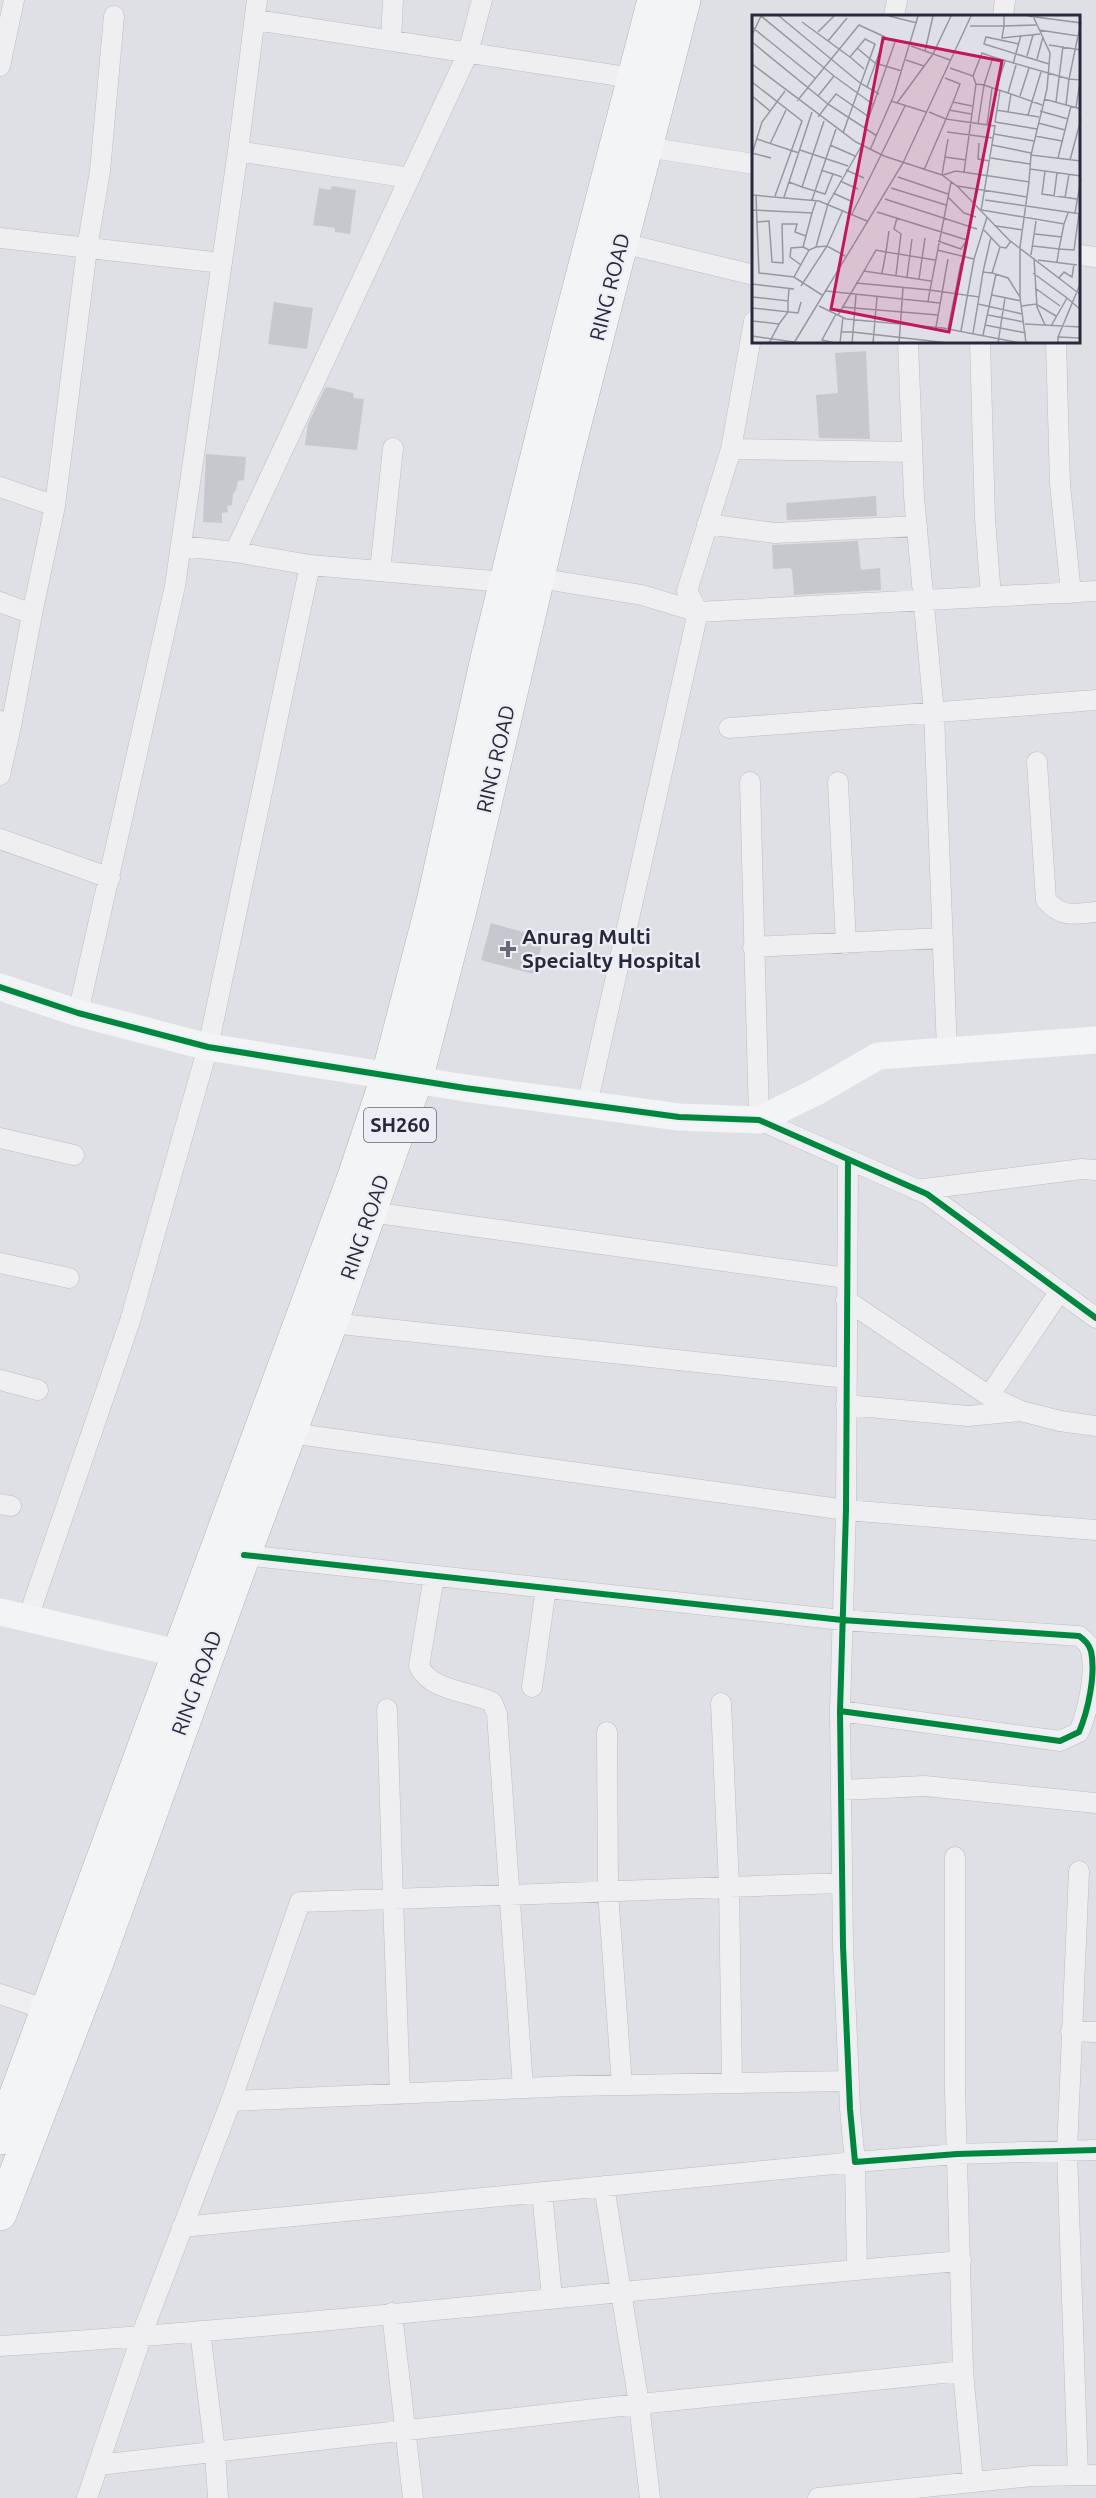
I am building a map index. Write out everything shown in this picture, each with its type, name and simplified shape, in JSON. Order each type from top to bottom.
[{"type":"highway","name":"RING ROAD","points":[[0,2214],[96,1965],[370,1212],[402,1078],[433,902],[506,582],[568,327],[654,0]]},
{"type":"highway","name":"RING ROAD","points":[[0,2138],[354,1177],[402,1078],[463,898],[538,578],[684,0]]},
{"type":"street","points":[[0,66],[14,0]]},
{"type":"street","points":[[391,41],[393,0]]},
{"type":"street","points":[[235,552],[468,53],[482,0]]},
{"type":"street","points":[[894,15],[897,0]]},
{"type":"street","points":[[1003,15],[1005,0]]},
{"type":"street","points":[[78,1013],[174,586],[238,151],[256,10],[391,41],[633,78]]},
{"type":"street","points":[[0,775],[6,723],[55,506],[87,248],[100,171],[114,16]]},
{"type":"street","points":[[646,147],[752,164]]},
{"type":"street","points":[[238,151],[410,178]]},
{"type":"street","points":[[0,238],[222,262]]},
{"type":"street","points":[[622,243],[752,275]]},
{"type":"street","points":[[587,1105],[698,612],[687,591],[730,450],[752,332]]},
{"type":"street","points":[[908,344],[917,526],[934,712],[947,1051]]},
{"type":"street","points":[[980,344],[985,519],[991,597]]},
{"type":"street","points":[[1056,344],[1060,484],[1071,593]]},
{"type":"street","points":[[380,571],[393,447]]},
{"type":"street","points":[[730,450],[912,452]]},
{"type":"street","points":[[0,487],[55,506]]},
{"type":"street","points":[[707,524],[775,533],[917,526]]},
{"type":"street","points":[[181,546],[235,552],[310,565],[506,582]]},
{"type":"street","points":[[28,1618],[130,1321],[208,1047],[310,565]]},
{"type":"street","points":[[538,578],[642,596],[698,612],[1096,591]]},
{"type":"street","points":[[0,602],[32,614]]},
{"type":"street","points":[[729,728],[1096,700]]},
{"type":"street","points":[[1037,762],[1046,900],[1055,910],[1066,914],[1096,912]]},
{"type":"street","points":[[750,782],[759,1120]]},
{"type":"street","points":[[838,782],[846,944]]},
{"type":"street","points":[[0,839],[110,878]]},
{"type":"street","points":[[753,947],[943,938]]},
{"type":"street","points":[[0,987],[78,1013],[208,1047],[587,1105],[679,1117],[759,1120],[927,1194],[1096,1318]]},
{"type":"street","points":[[759,1120],[816,1092],[878,1056],[1096,1040]]},
{"type":"street","points":[[0,1138],[74,1155]]},
{"type":"street","points":[[848,1160],[846,1510],[840,1711],[842,1883],[849,2080],[855,2162],[857,2270]]},
{"type":"street","points":[[916,1190],[1082,1168],[1096,1170]]},
{"type":"street","points":[[370,1212],[846,1278]]},
{"type":"street","points":[[0,1263],[69,1278]]},
{"type":"street","points":[[989,1396],[1060,1292]]},
{"type":"street","points":[[846,1300],[989,1396],[1021,1411],[1060,1421],[1096,1426]]},
{"type":"street","points":[[331,1323],[846,1378]]},
{"type":"street","points":[[0,1380],[38,1390]]},
{"type":"street","points":[[846,1405],[968,1416],[1021,1411]]},
{"type":"street","points":[[290,1433],[846,1510],[1096,1530]]},
{"type":"street","points":[[244,1555],[842,1620],[1079,1636],[1087,1642],[1091,1651],[1086,1716],[1079,1732],[1060,1741],[840,1711]]},
{"type":"street","points":[[434,1575],[419,1666],[423,1676],[432,1682],[492,1702],[496,1714],[523,2088]]},
{"type":"street","points":[[532,1687],[546,1588]]},
{"type":"street","points":[[0,1612],[177,1653]]},
{"type":"street","points":[[721,1703],[729,1886],[732,2083]]},
{"type":"street","points":[[387,1709],[400,2094]]},
{"type":"street","points":[[607,1732],[608,1892],[622,2085]]},
{"type":"street","points":[[841,1790],[925,1786],[1096,1803]]},
{"type":"street","points":[[955,1857],[954,2025],[963,2371],[973,2482]]},
{"type":"street","points":[[818,2498],[887,2495],[1032,2476],[1087,2475],[1067,2151],[1078,1871]]},
{"type":"street","points":[[87,2498],[141,2337],[231,2101],[300,1902],[842,1883]]},
{"type":"street","points":[[0,1994],[47,2010]]},
{"type":"street","points":[[1071,2031],[1096,2032]]},
{"type":"street","points":[[231,2101],[523,2088],[849,2080]]},
{"type":"street","points":[[182,2227],[855,2162],[957,2154],[1096,2150]]},
{"type":"street","points":[[604,2186],[639,2404],[650,2498]]},
{"type":"street","points":[[542,2192],[552,2298]]},
{"type":"street","points":[[0,2346],[141,2337],[961,2262]]},
{"type":"street","points":[[392,2313],[413,2498]]},
{"type":"street","points":[[200,2331],[215,2452],[218,2498]]},
{"type":"street","points":[[98,2465],[639,2404],[963,2371]]},
{"type":"building","points":[[332,186],[356,190],[350,234],[335,232],[335,228],[313,225],[319,188],[330,190]]},
{"type":"building","points":[[274,302],[313,308],[307,349],[268,344]]},
{"type":"building","points":[[866,351],[870,439],[819,438],[816,395],[838,393],[835,353]]},
{"type":"building","points":[[325,388],[353,393],[354,398],[364,399],[357,450],[305,445],[308,424]]},
{"type":"building","points":[[206,454],[246,457],[244,480],[238,481],[232,505],[227,506],[228,512],[222,513],[222,523],[203,522]]},
{"type":"building","points":[[876,496],[877,516],[787,520],[786,503]]},
{"type":"building","points":[[858,541],[861,570],[880,568],[881,590],[794,595],[792,570],[790,568],[773,569],[772,545]]},
{"type":"building","points":[[491,923],[544,938],[534,974],[481,960]]},
{"type":"cycle path","points":[[0,987],[78,1013],[208,1047],[465,1088],[679,1117],[759,1120],[927,1194],[1096,1318]]},
{"type":"cycle path","points":[[848,1159],[846,1510],[840,1711],[843,1946],[850,2109],[855,2162],[957,2154],[1096,2150]]},
{"type":"cycle path","points":[[244,1555],[842,1620],[1079,1636],[1091,1651],[1092,1681],[1079,1732],[1060,1741],[840,1711]]},
{"type":"place","name":"Anurag Multi Specialty Hospital","points":[[508,949]]}]
